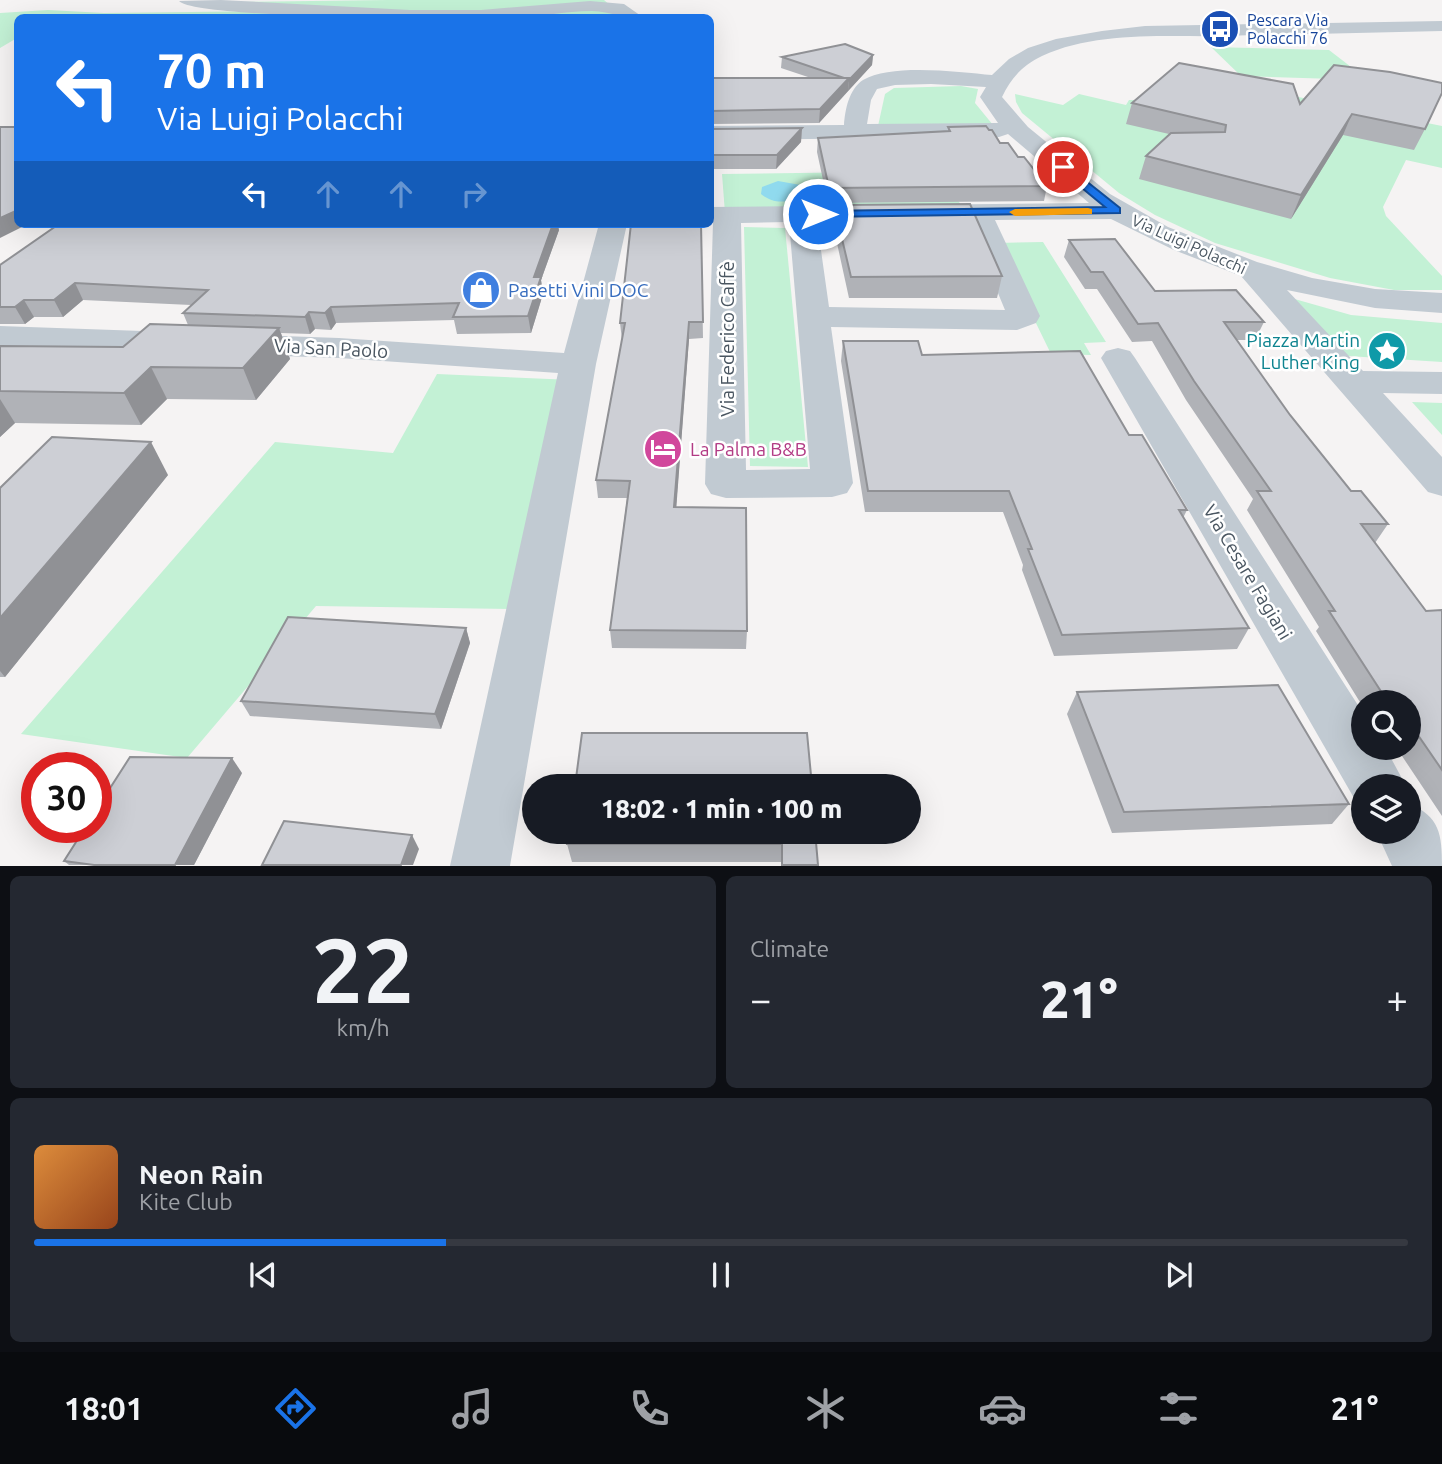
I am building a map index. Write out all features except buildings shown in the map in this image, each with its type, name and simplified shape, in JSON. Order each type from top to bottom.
[{"type":"street","points":[[187,1],[228,6],[390,14]]},
{"type":"street","points":[[493,14],[620,4]]},
{"type":"street","points":[[856,131],[855,118],[865,91],[876,82],[915,78],[997,82],[1024,58],[1070,42],[1145,32],[1442,26]]},
{"type":"street","name":"Via Luigi Polacchi","points":[[997,82],[991,97],[999,113],[1016,130],[1116,211],[1162,234],[1254,273],[1374,299],[1442,303]]},
{"type":"street","points":[[714,133],[1016,130]]},
{"type":"street","name":"Via Federico Caffè","points":[[803,214],[832,483],[726,484],[719,215],[803,214],[978,213],[1116,211]]},
{"type":"street","points":[[814,317],[1017,320],[1024,316],[978,213]]},
{"type":"street","points":[[480,866],[578,364],[613,228]]},
{"type":"street","points":[[1254,273],[1442,482]]},
{"type":"street","name":"Via San Paolo","points":[[0,336],[338,348],[578,364]]},
{"type":"street","name":"Via Cesare Fagiani","points":[[1118,358],[1370,774]]},
{"type":"street","points":[[1352,382],[1442,383]]},
{"type":"street","points":[[1413,844],[1426,866]]},
{"type":"green space","points":[[604,0],[620,14],[14,14],[14,40],[0,48],[0,13],[48,10],[104,13],[289,11],[235,2]]},
{"type":"green space","points":[[1211,47],[1329,50],[1368,80],[1241,76]]},
{"type":"green space","points":[[1180,73],[1442,126],[1442,168],[1406,160],[1383,207],[1386,216],[1442,276],[1442,290],[1394,290],[1330,278],[1215,243],[1155,215],[1119,193],[1022,113],[1016,102],[1015,94],[1063,105],[1079,94],[1126,105],[1129,100],[1150,100]]},
{"type":"green space","points":[[961,86],[978,89],[975,103],[993,125],[878,126],[885,94],[894,88]]},
{"type":"green space","points":[[942,171],[964,211],[725,213],[722,174]]},
{"type":"green space","points":[[744,227],[785,228],[808,467],[750,466]]},
{"type":"green space","points":[[1043,242],[1106,342],[1084,343],[1091,355],[1051,354],[997,243]]},
{"type":"green space","points":[[1291,298],[1351,315],[1442,323],[1442,362],[1348,356]]},
{"type":"green space","points":[[437,374],[573,380],[518,609],[316,606],[187,758],[21,734],[275,442],[393,453]]},
{"type":"green space","points":[[1412,402],[1442,403],[1442,435]]},
{"type":"water","points":[[778,181],[845,188],[877,198],[795,199],[782,202],[773,201],[761,194],[762,187]]},
{"type":"slow traffic","points":[[1015,212],[1088,211]]},
{"type":"place","name":"Pescara Via Polacchi 76","points":[[1220,29]]},
{"type":"place","name":"Pasetti Vini DOC","points":[[481,290]]},
{"type":"place","name":"Piazza Martin Luther King","points":[[1387,351]]},
{"type":"place","name":"La Palma B&B","points":[[663,449]]},
{"type":"route","points":[[818,214],[1116,211],[1063,167]]}]
